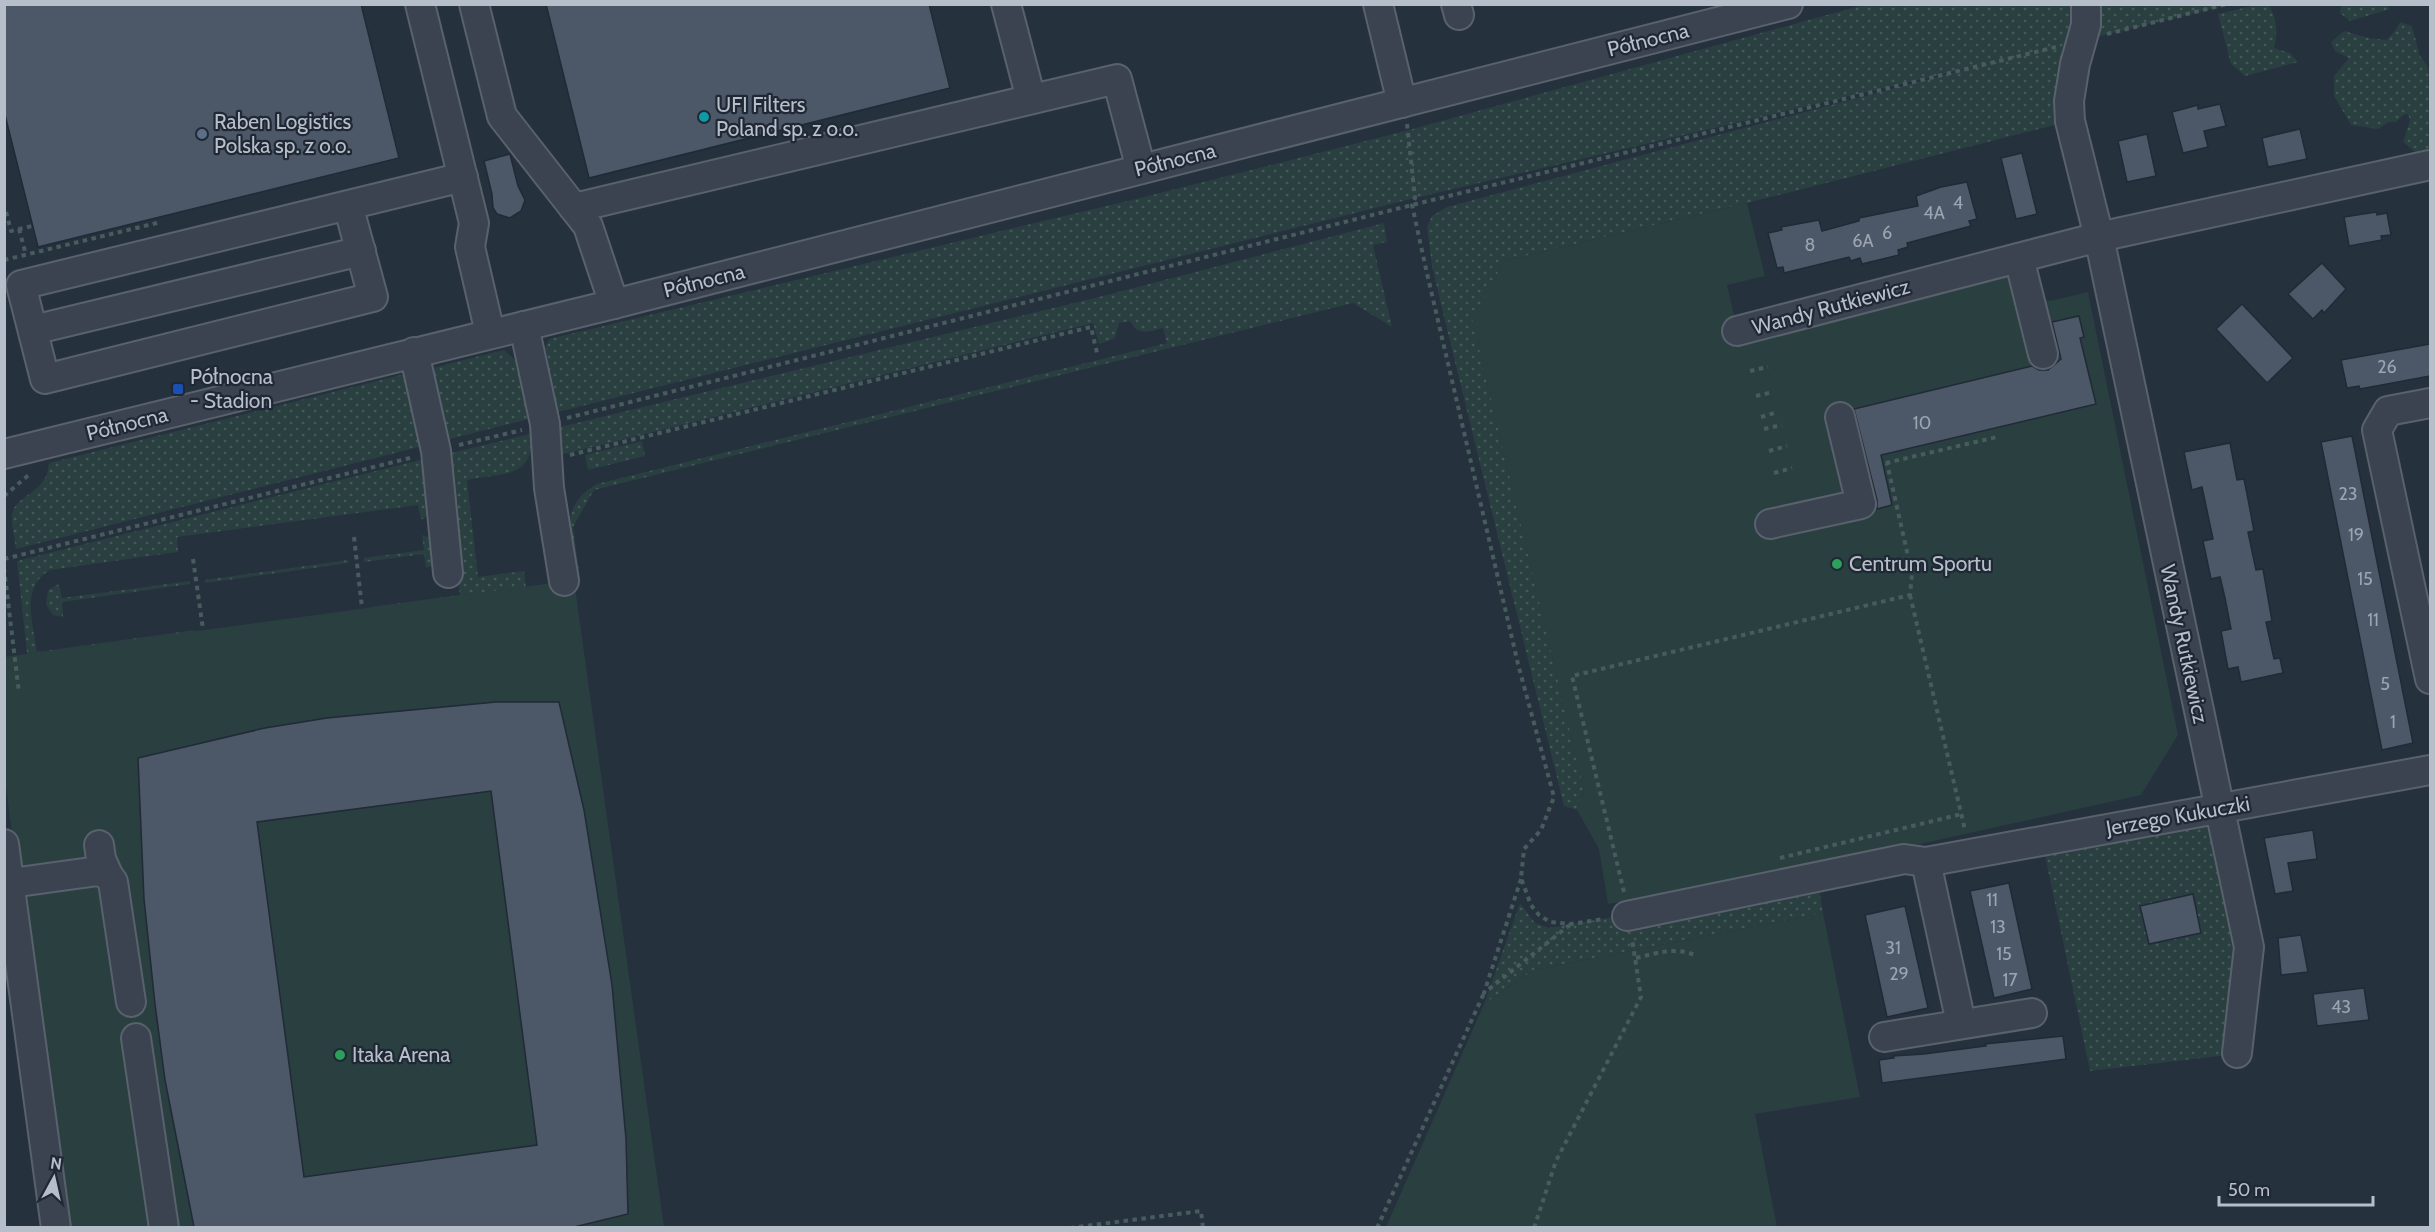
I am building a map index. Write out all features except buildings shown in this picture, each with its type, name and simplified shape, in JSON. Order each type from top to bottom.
[{"type":"street","points":[[420,4],[474,223],[470,247],[490,333]]},
{"type":"street","points":[[474,4],[502,116],[588,226],[614,304]]},
{"type":"street","points":[[1006,4],[1031,99]]},
{"type":"street","points":[[1378,4],[1402,103]]},
{"type":"street","name":"Północna","points":[[13,458],[414,352],[614,304],[1788,4]]},
{"type":"street","name":"Wandy Rutkiewicz","points":[[2086,4],[2086,25],[2071,81],[2070,121],[2099,237],[2249,947],[2237,1053]]},
{"type":"street","points":[[574,208],[1116,79],[1141,169]]},
{"type":"street","name":"Wandy Rutkiewicz","points":[[1737,331],[2099,237],[2430,165]]},
{"type":"street","points":[[348,205],[373,297],[45,379],[21,285],[462,177]]},
{"type":"street","points":[[33,330],[361,250]]},
{"type":"street","points":[[2019,258],[2043,354]]},
{"type":"street","points":[[524,326],[545,424],[546,460],[564,581]]},
{"type":"street","points":[[414,352],[436,451],[448,573]]},
{"type":"street","points":[[2430,403],[2388,411],[2377,430],[2430,679]]},
{"type":"street","points":[[1770,524],[1861,504],[1840,417]]},
{"type":"street","name":"Jerzego Kukuczki","points":[[1627,916],[1904,859],[1926,862],[2430,770]]},
{"type":"street","points":[[4,844],[7,884],[56,1227]]},
{"type":"street","points":[[99,845],[101,859],[113,882],[131,1002]]},
{"type":"street","points":[[1926,862],[1961,1023]]},
{"type":"street","points":[[7,884],[98,871],[108,875]]},
{"type":"street","points":[[1884,1037],[2032,1012]]},
{"type":"street","points":[[136,1038],[164,1227]]},
{"type":"path","points":[[4,559],[1412,205],[2227,4]]},
{"type":"path","points":[[1377,1227],[1484,993],[1521,878],[1524,849],[1541,830],[1554,796],[1518,664],[1412,205],[1415,198],[1409,130],[1402,103]]},
{"type":"path","points":[[6,212],[11,231],[32,226]]},
{"type":"path","points":[[4,260],[161,222]]},
{"type":"path","points":[[19,229],[26,255]]},
{"type":"path","points":[[546,460],[1091,327],[1097,353]]},
{"type":"path","points":[[1750,371],[1768,367]]},
{"type":"path","points":[[1756,396],[1773,392]]},
{"type":"path","points":[[1761,417],[1778,412]]},
{"type":"path","points":[[1764,429],[1782,425]]},
{"type":"path","points":[[1852,471],[1997,437]]},
{"type":"path","points":[[1769,451],[1787,446]]},
{"type":"path","points":[[4,496],[28,476],[13,458]]},
{"type":"path","points":[[1887,463],[1912,574],[1910,595],[1972,853]]},
{"type":"path","points":[[1774,473],[1792,468]]},
{"type":"path","points":[[354,537],[362,608]]},
{"type":"path","points":[[193,559],[202,629]]},
{"type":"path","points":[[4,568],[20,693]]},
{"type":"path","points":[[1534,1227],[1556,1161],[1641,997],[1626,902],[1572,676],[1910,595]]},
{"type":"path","points":[[1776,859],[1962,814]]},
{"type":"path","points":[[1521,878],[1531,904],[1539,915],[1550,922],[1571,924],[1627,916]]},
{"type":"path","points":[[1484,993],[1571,924]]},
{"type":"path","points":[[1636,958],[1672,950],[1681,950],[1697,956]]},
{"type":"path","points":[[1070,1227],[1201,1211],[1203,1227]]},
{"type":"green space","points":[[1863,5],[2227,5],[2080,41],[2070,121],[1747,203],[1504,261],[1584,791],[1577,810],[1564,806],[1446,325],[1432,266],[1427,227],[1432,216],[1447,207],[1982,65],[1415,198],[554,413],[543,353],[549,339],[1140,198],[1409,130]]},
{"type":"green space","points":[[2256,5],[2269,5],[2272,10],[2276,26],[2274,48],[2290,53],[2298,62],[2245,76],[2231,64],[2218,14]]},
{"type":"green space","points":[[2341,5],[2386,5],[2390,9],[2350,21],[2340,13]]},
{"type":"green space","points":[[2400,22],[2412,26],[2420,56],[2428,67],[2430,150],[2418,154],[2403,142],[2410,120],[2408,114],[2378,129],[2351,125],[2334,96],[2334,76],[2349,58],[2335,51],[2331,42],[2344,31],[2368,38],[2386,40]]},
{"type":"green space","name":"Centrum Sportu","points":[[1747,203],[1765,276],[1727,285],[1741,345],[2035,270],[2040,298],[2050,301],[2088,292],[2178,735],[2141,795],[1744,883],[1608,904],[1599,849],[1577,810],[1584,791],[1472,319],[1504,261]]},
{"type":"green space","points":[[1384,223],[1387,242],[1373,245],[1392,327],[1353,303],[594,490],[573,527],[580,578],[574,580],[569,539],[571,514],[584,493],[597,484],[1167,343],[1163,328],[1144,332],[1136,329],[1130,321],[1119,323],[1115,338],[1099,344],[1093,323],[560,455],[556,428],[1099,297]]},
{"type":"green space","points":[[504,350],[519,364],[533,418],[442,441],[428,369]]},
{"type":"green space","points":[[409,373],[427,445],[16,549],[12,523],[14,509],[39,486],[47,473],[49,463]]},
{"type":"green space","points":[[534,433],[532,448],[521,467],[513,472],[467,480],[478,577],[524,571],[526,588],[370,616],[370,607],[460,595],[443,455]]},
{"type":"green space","points":[[642,441],[645,456],[588,470],[585,455]]},
{"type":"green space","points":[[428,458],[431,513],[421,520],[418,505],[177,537],[178,552],[50,570],[41,577],[32,596],[31,618],[37,652],[195,630],[196,639],[28,662],[17,561]]},
{"type":"green space","points":[[422,535],[434,539],[434,565],[426,568],[424,554],[364,562],[364,558],[424,550]]},
{"type":"green space","points":[[348,560],[349,563],[205,583],[205,580]]},
{"type":"green space","name":"Itaka Arena","points":[[574,580],[664,1227],[63,1227],[5,779],[4,657]]},
{"type":"green space","points":[[190,581],[190,584],[62,602],[63,617],[53,615],[46,605],[48,590],[59,584],[62,598]]},
{"type":"green space","points":[[2219,808],[2249,947],[2237,1054],[2090,1071],[2042,841]]},
{"type":"green space","points":[[1818,882],[1823,913],[1534,970],[1484,1004],[1520,903],[1535,923],[1549,928]]},
{"type":"green space","points":[[1823,913],[1860,1097],[1755,1114],[1777,1227],[1386,1227],[1484,1004],[1534,970]]},
{"type":"place","name":"UFI Filters Poland sp. z o.o.","points":[[704,117]]},
{"type":"place","name":"Raben Logistics Polska sp. z o.o.","points":[[202,134]]},
{"type":"place","name":"Północna - Stadion","points":[[178,389]]},
{"type":"place","name":"Centrum Sportu","points":[[1837,564]]},
{"type":"place","name":"Itaka Arena","points":[[340,1055]]}]
